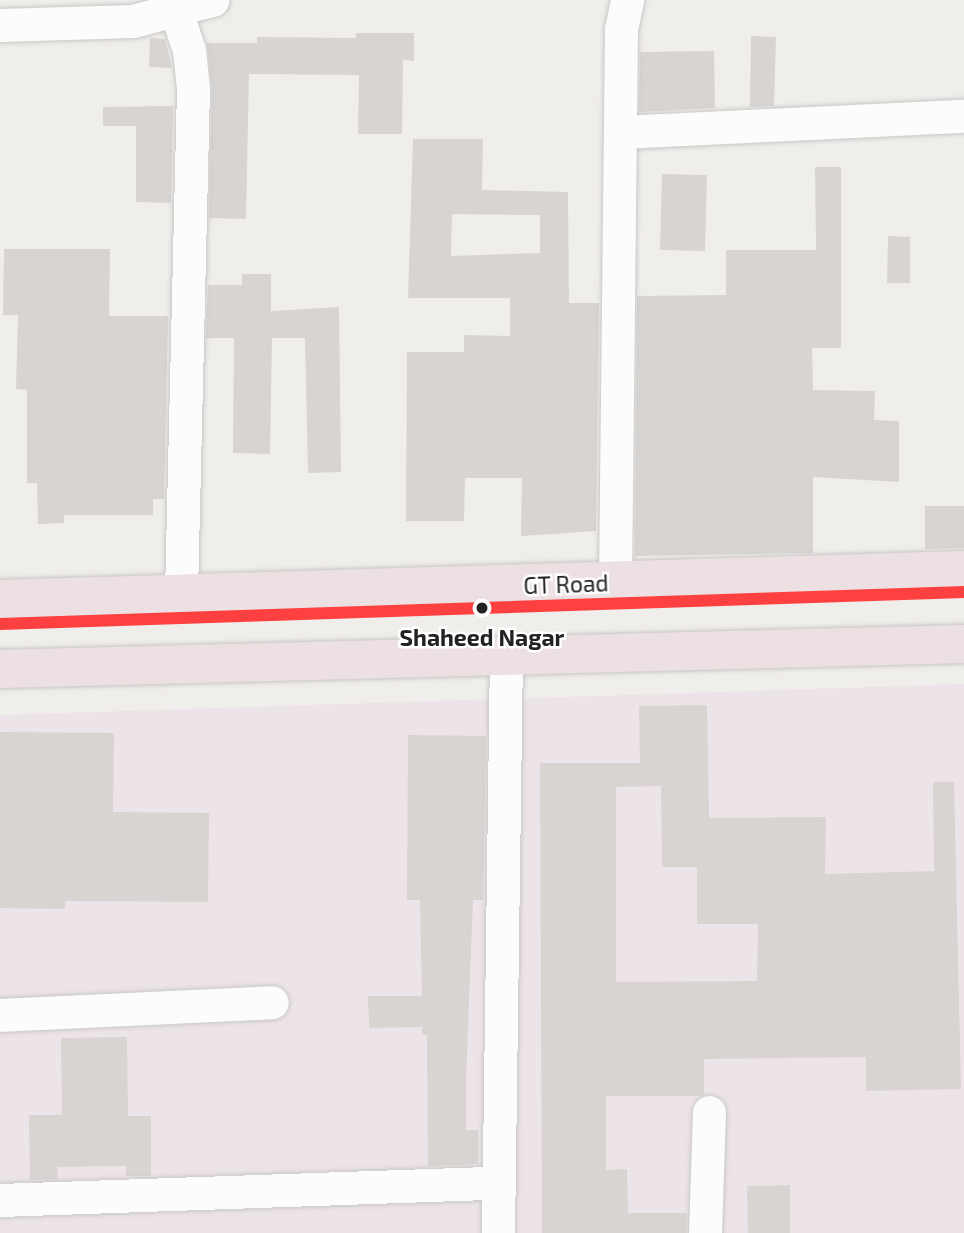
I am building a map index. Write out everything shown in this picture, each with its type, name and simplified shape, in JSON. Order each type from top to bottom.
[{"type":"highway","name":"GT Road","points":[[0,599],[615,583],[964,570]]},
{"type":"highway","points":[[0,669],[964,644]]},
{"type":"street","points":[[0,25],[132,21],[178,2],[192,5],[212,0]]},
{"type":"street","points":[[615,583],[620,132],[627,0]]},
{"type":"street","points":[[178,2],[189,50],[193,88],[181,593]]},
{"type":"street","points":[[620,132],[964,116]]},
{"type":"street","points":[[498,1233],[506,656]]},
{"type":"street","points":[[0,1015],[272,1002]]},
{"type":"street","points":[[705,1233],[709,1112]]},
{"type":"street","points":[[0,1200],[499,1183]]},
{"type":"shaded area","points":[[964,684],[964,1233],[0,1233],[0,715]]},
{"type":"building","points":[[356,33],[414,33],[414,61],[403,60],[402,134],[358,134],[359,75],[249,74],[246,219],[209,218],[212,88],[207,43],[257,43],[257,37],[356,38]]},
{"type":"building","points":[[751,36],[776,37],[774,106],[750,107]]},
{"type":"building","points":[[150,38],[165,39],[172,68],[149,67]]},
{"type":"building","points":[[714,51],[715,108],[639,112],[640,52]]},
{"type":"building","points":[[173,106],[171,203],[136,202],[136,126],[103,126],[103,107]]},
{"type":"building","points":[[413,139],[483,139],[482,190],[568,192],[569,303],[599,303],[596,531],[521,536],[522,478],[465,478],[464,521],[406,521],[407,352],[464,352],[464,335],[510,336],[510,298],[408,298]],"holes":[[[452,214],[540,215],[540,253],[451,256]]]},
{"type":"building","points":[[815,167],[841,167],[841,348],[812,348],[813,390],[875,391],[874,420],[899,421],[899,482],[813,477],[813,553],[635,556],[637,296],[726,295],[726,250],[816,250]]},
{"type":"building","points":[[662,174],[707,175],[705,251],[660,250]]},
{"type":"building","points":[[888,236],[910,237],[910,283],[887,283]]},
{"type":"building","points":[[4,249],[110,249],[109,316],[168,316],[164,499],[153,499],[153,515],[64,515],[64,523],[38,524],[37,483],[27,483],[27,390],[16,389],[18,315],[3,315]]},
{"type":"building","points":[[242,274],[271,274],[271,311],[339,307],[341,472],[308,473],[305,338],[272,338],[270,454],[233,453],[234,338],[206,338],[208,285],[242,285]]},
{"type":"building","points":[[925,506],[964,506],[964,548],[925,549]]},
{"type":"building","points":[[707,705],[709,818],[826,817],[825,874],[934,871],[933,782],[954,782],[961,1089],[866,1091],[866,1057],[704,1059],[704,1094],[606,1096],[606,1170],[627,1169],[628,1213],[686,1213],[686,1233],[542,1233],[540,763],[640,763],[639,706]],"holes":[[[661,786],[662,867],[697,867],[697,924],[758,924],[757,981],[616,982],[616,787]]]},
{"type":"building","points":[[0,732],[114,733],[113,812],[209,813],[208,902],[65,901],[65,909],[0,908]]},
{"type":"building","points":[[408,735],[486,736],[483,900],[473,900],[466,1079],[466,1130],[478,1130],[478,1164],[428,1166],[427,1035],[422,1035],[422,1027],[369,1028],[368,996],[422,996],[420,900],[407,900]]},
{"type":"building","points":[[127,1037],[128,1116],[151,1116],[151,1176],[126,1176],[126,1166],[57,1167],[58,1179],[30,1180],[29,1115],[62,1115],[61,1038]]},
{"type":"building","points":[[790,1185],[790,1233],[748,1233],[747,1186]]},
{"type":"transit line","points":[[0,624],[964,592]]},
{"type":"place","name":"Shaheed Nagar","points":[[482,608]]}]
